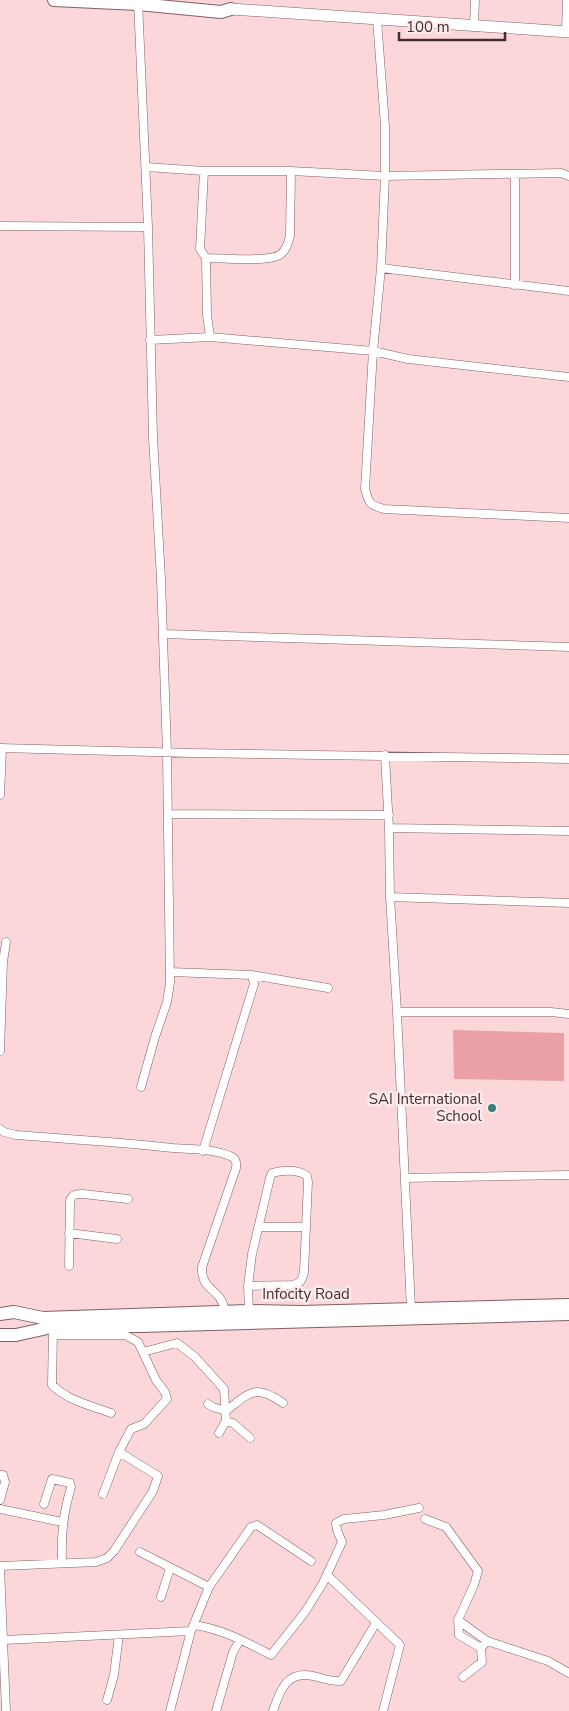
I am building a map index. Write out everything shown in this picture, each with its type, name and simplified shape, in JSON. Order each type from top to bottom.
[{"type":"main road","points":[[54,0],[138,2],[221,12],[231,9],[567,32]]},
{"type":"main road","points":[[153,0],[223,5],[231,9]]},
{"type":"main road","name":"Infocity Road","points":[[0,1314],[14,1312],[48,1327],[141,1326],[350,1315],[412,1309],[569,1305]]},
{"type":"main road","name":"Infocity Road","points":[[0,1335],[16,1335],[48,1327],[249,1311],[350,1315],[569,1314]]},
{"type":"street","points":[[474,26],[475,0]]},
{"type":"street","points":[[567,0],[567,32]]},
{"type":"street","points":[[138,2],[146,167],[150,340],[167,752],[170,972],[167,1002],[141,1087]]},
{"type":"street","points":[[377,19],[385,126],[385,176],[381,268],[373,351],[366,489],[368,500],[373,506],[384,509],[569,518]]},
{"type":"street","points":[[146,167],[385,176],[561,173],[569,176]]},
{"type":"street","points":[[204,170],[200,249],[206,258],[207,315],[210,337]]},
{"type":"street","points":[[206,258],[265,259],[280,255],[288,246],[290,236],[291,171]]},
{"type":"street","points":[[515,174],[515,285]]},
{"type":"street","points":[[0,226],[148,227]]},
{"type":"street","points":[[381,268],[569,291]]},
{"type":"street","points":[[150,340],[210,337],[373,351],[408,359],[569,378]]},
{"type":"street","points":[[163,634],[569,647]]},
{"type":"street","points":[[0,795],[1,748],[569,759]]},
{"type":"street","points":[[385,755],[389,816],[390,897],[412,1309]]},
{"type":"street","points":[[168,814],[389,816]]},
{"type":"street","points":[[389,828],[569,830]]},
{"type":"street","points":[[390,897],[569,903]]},
{"type":"street","points":[[0,1051],[3,962],[6,942]]},
{"type":"street","points":[[170,972],[252,975],[328,988]]},
{"type":"street","points":[[203,1151],[254,984],[252,975]]},
{"type":"street","points":[[397,1012],[551,1012],[569,1014]]},
{"type":"street","points":[[0,1128],[4,1132],[16,1135],[110,1141],[203,1151],[229,1155],[235,1158],[237,1163],[202,1267],[202,1277],[205,1284],[220,1296],[224,1303],[225,1312]]},
{"type":"street","points":[[248,1286],[293,1285],[298,1284],[302,1280],[308,1182],[307,1176],[299,1172],[272,1173],[252,1254],[248,1286],[249,1311]]},
{"type":"street","points":[[405,1178],[569,1174]]},
{"type":"street","points":[[69,1266],[70,1201],[72,1196],[75,1194],[128,1199]]},
{"type":"street","points":[[258,1227],[306,1227]]},
{"type":"street","points":[[69,1233],[117,1239]]},
{"type":"street","points":[[103,1494],[118,1452],[131,1430],[144,1424],[167,1399],[165,1392],[156,1380],[138,1342],[125,1335],[48,1327],[52,1385],[62,1394],[73,1400],[110,1413]]},
{"type":"street","points":[[143,1352],[177,1343],[195,1357],[224,1389],[226,1420],[219,1434]]},
{"type":"street","points":[[226,1411],[240,1398],[254,1392],[265,1392],[283,1403]]},
{"type":"street","points":[[208,1404],[226,1411]]},
{"type":"street","points":[[226,1420],[250,1438]]},
{"type":"street","points":[[6,1711],[0,1567],[96,1562],[106,1558],[114,1551],[154,1492],[158,1476],[118,1452]]},
{"type":"street","points":[[0,1475],[3,1476],[5,1482],[0,1500]]},
{"type":"street","points":[[44,1504],[52,1479],[70,1483],[71,1486],[62,1522],[62,1563]]},
{"type":"street","points":[[4,1640],[119,1635],[207,1627],[271,1655],[305,1612],[327,1576],[342,1542],[336,1530],[336,1522],[344,1518],[384,1515],[420,1508]]},
{"type":"street","points":[[0,1509],[62,1522]]},
{"type":"street","points":[[425,1518],[446,1527],[478,1571],[474,1585],[458,1620],[459,1635],[481,1648]]},
{"type":"street","points":[[170,1711],[193,1628],[209,1587],[251,1527],[257,1525],[311,1561]]},
{"type":"street","points":[[140,1552],[209,1587]]},
{"type":"street","points":[[161,1597],[170,1568]]},
{"type":"street","points":[[327,1576],[400,1645],[383,1711]]},
{"type":"street","points":[[458,1620],[487,1641],[548,1661],[569,1673]]},
{"type":"street","points":[[273,1711],[286,1681],[302,1675],[313,1676],[332,1682],[341,1681],[376,1623]]},
{"type":"street","points":[[107,1700],[114,1674],[119,1635]]},
{"type":"street","points":[[216,1711],[233,1652],[240,1640]]},
{"type":"street","points":[[463,1677],[482,1662],[481,1648],[487,1641]]},
{"type":"shaded area","points":[[453,1030],[564,1033],[564,1081],[454,1079]]},
{"type":"place","name":"SAI International School","points":[[492,1108]]}]
